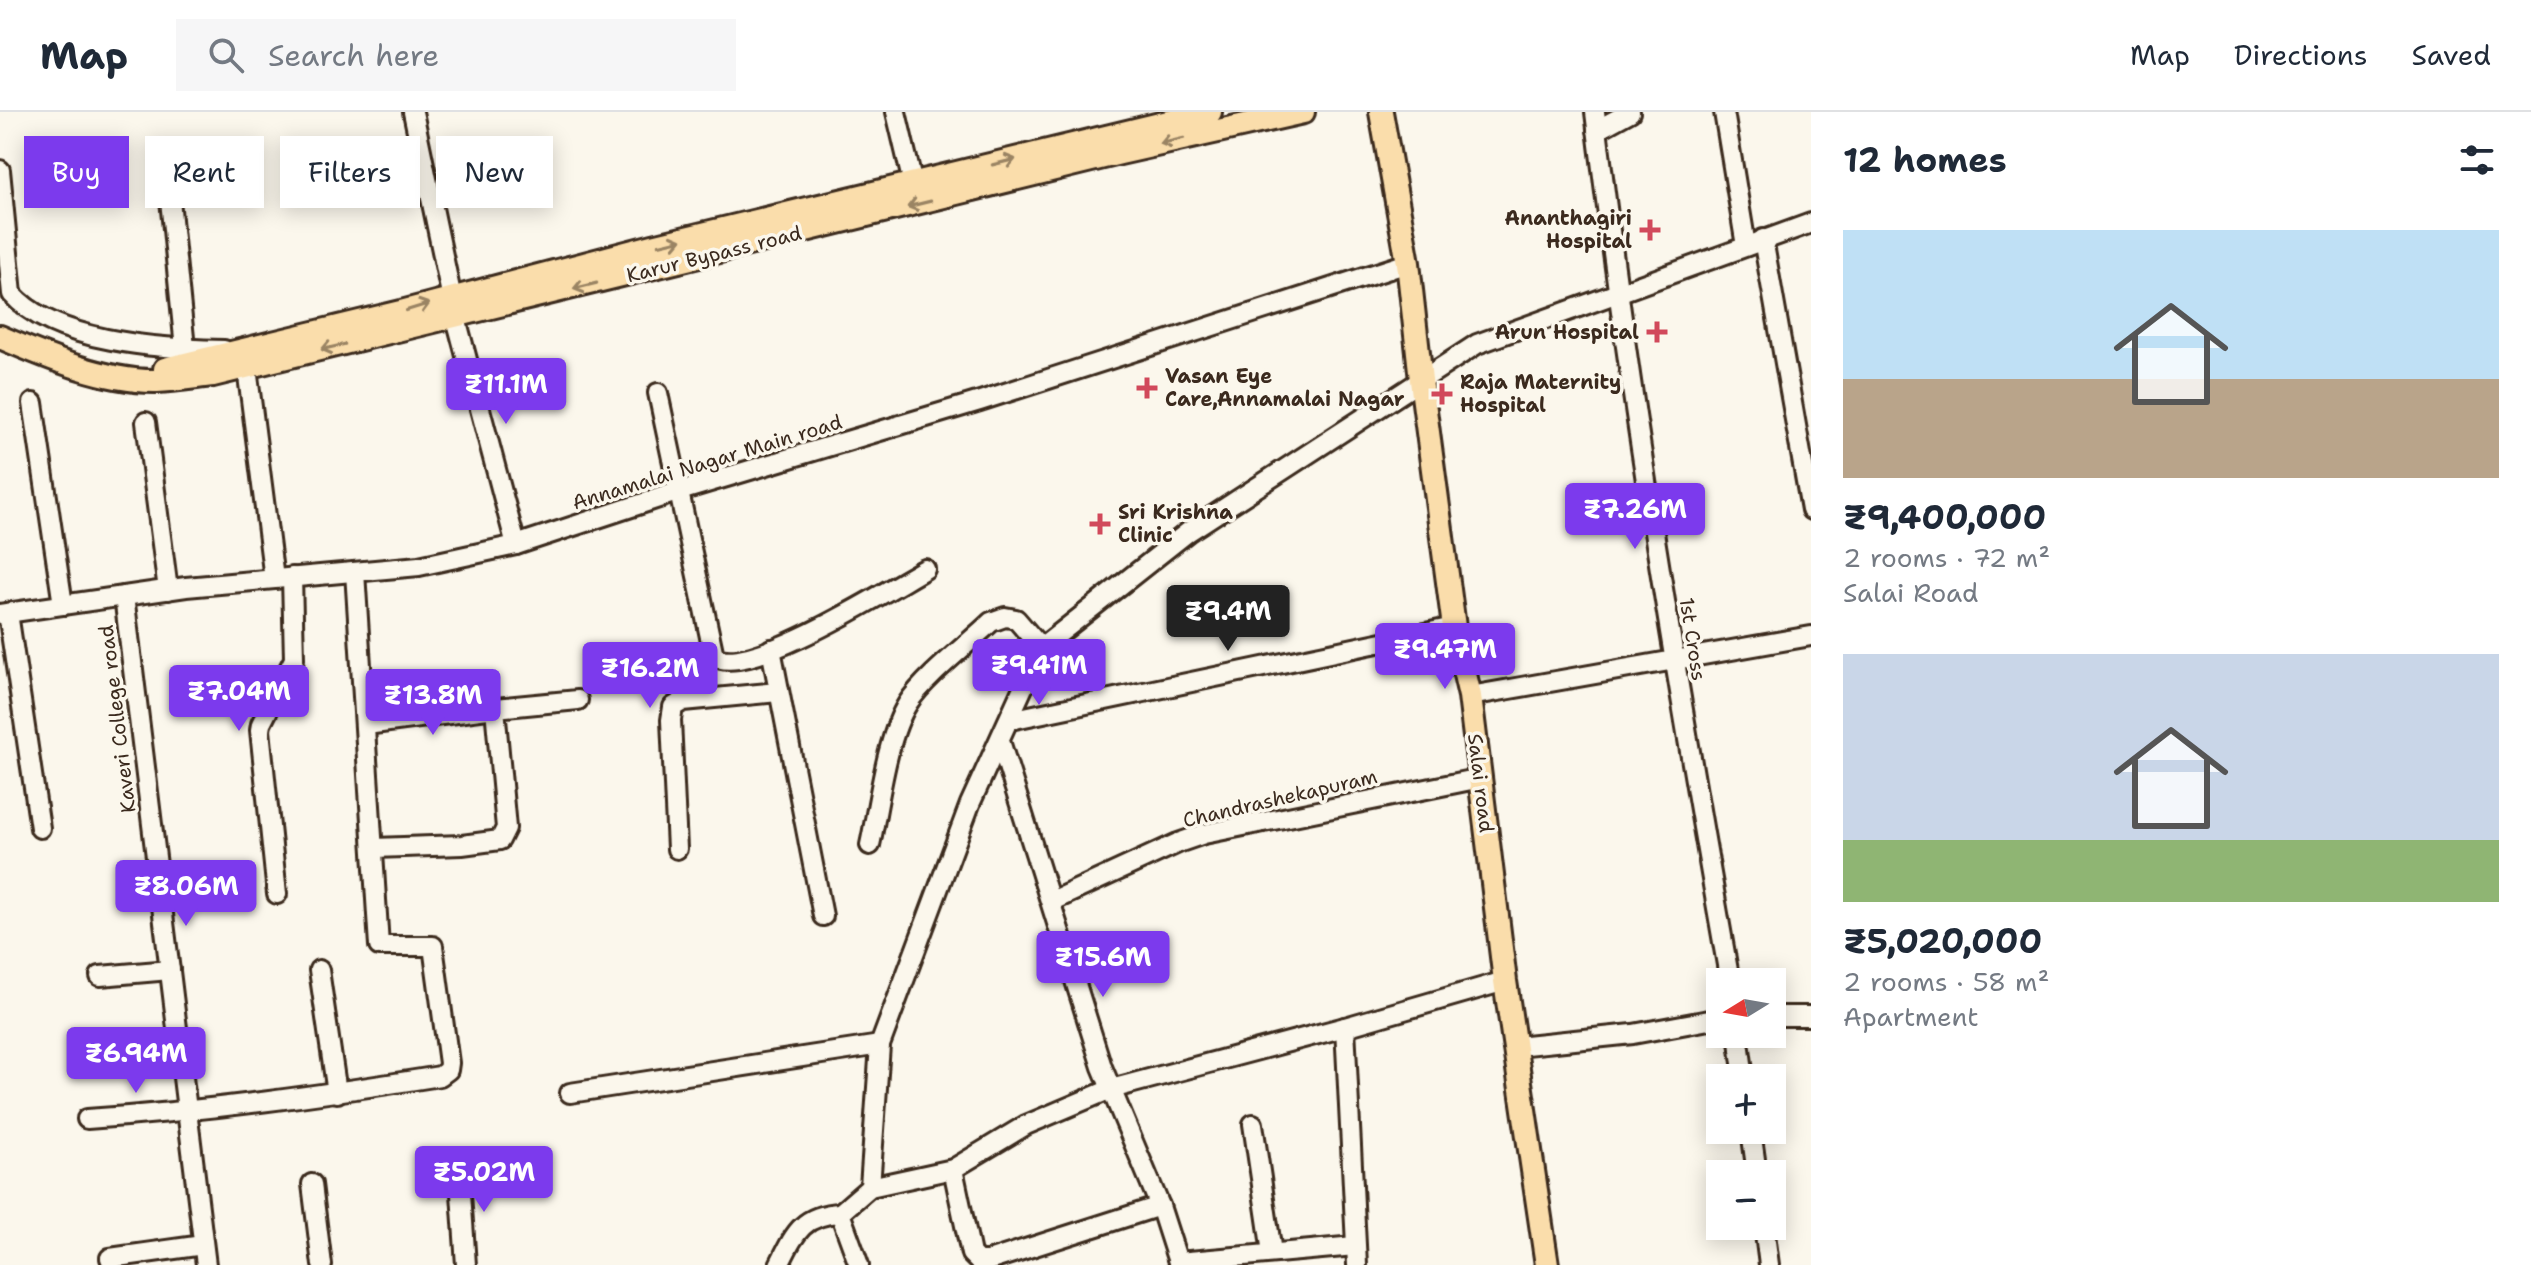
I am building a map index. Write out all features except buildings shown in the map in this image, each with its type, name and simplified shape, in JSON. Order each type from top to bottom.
[{"type":"main road","name":"Karur Bypass road","points":[[454,307],[913,184],[1210,112]]},
{"type":"main road","name":"Karur Bypass road","points":[[0,337],[55,361],[124,377],[155,381],[213,375],[242,359],[454,307],[1303,112]]},
{"type":"main road","name":"Salai road","points":[[1381,112],[1408,263],[1454,627],[1470,696],[1505,981],[1547,1265]]},
{"type":"street","points":[[413,112],[454,307],[516,545]]},
{"type":"street","points":[[896,112],[913,184]]},
{"type":"street","points":[[1596,121],[1630,112]]},
{"type":"street","points":[[1724,112],[1811,510]]},
{"type":"street","name":"1st Cross","points":[[1596,121],[1617,294],[1673,660],[1728,968]]},
{"type":"street","points":[[0,170],[12,294],[18,301],[36,314],[102,338],[145,346],[185,348],[242,359],[283,578],[294,659],[260,730],[277,894]]},
{"type":"street","points":[[171,208],[185,348]]},
{"type":"street","points":[[870,1187],[880,1045],[970,804],[1041,648],[1188,532],[1477,344],[1811,223]]},
{"type":"street","name":"Annamalai Nagar Main road","points":[[4,613],[168,590],[419,566],[516,545],[680,491],[980,401],[1408,263]]},
{"type":"street","points":[[658,393],[714,656],[722,661],[734,662],[809,635],[925,569]]},
{"type":"street","points":[[33,403],[63,605]]},
{"type":"street","points":[[146,422],[168,590]]},
{"type":"street","points":[[87,1119],[188,1112],[337,1093],[440,1076],[449,1067],[433,946],[379,946],[355,572]]},
{"type":"street","name":"Kaveri College road","points":[[124,596],[206,1265]]},
{"type":"street","points":[[4,613],[40,828]]},
{"type":"street","points":[[870,845],[894,735],[902,714],[916,692],[998,618],[1016,619],[1041,648]]},
{"type":"street","points":[[1010,720],[1454,627]]},
{"type":"street","points":[[1470,696],[1811,636]]},
{"type":"street","points":[[771,649],[823,916]]},
{"type":"street","points":[[677,849],[673,707],[683,701],[778,692]]},
{"type":"street","points":[[366,725],[578,700]]},
{"type":"street","points":[[374,848],[495,843],[504,837],[506,828],[495,708]]},
{"type":"street","points":[[1000,741],[1111,1089],[1160,1206],[1178,1263],[1355,1246]]},
{"type":"street","name":"Chandrashekapuram","points":[[1052,901],[1204,834],[1481,778]]},
{"type":"street","points":[[100,976],[170,970]]},
{"type":"street","points":[[319,970],[337,1093]]},
{"type":"street","points":[[779,1265],[800,1228],[811,1218],[840,1213],[870,1187],[953,1169],[1026,1125],[1111,1089],[1505,981]]},
{"type":"street","points":[[1786,1016],[1811,1016]]},
{"type":"street","points":[[1516,1046],[1633,1034],[1706,1021]]},
{"type":"street","points":[[1345,1027],[1357,1265]]},
{"type":"street","points":[[570,1093],[880,1045]]},
{"type":"street","points":[[1253,1124],[1272,1253]]},
{"type":"street","points":[[459,1165],[466,1265]]},
{"type":"street","points":[[953,1169],[971,1254],[983,1262],[1160,1206]]},
{"type":"street","points":[[312,1184],[322,1265]]},
{"type":"street","points":[[840,1213],[859,1265]]},
{"type":"street","points":[[1766,1240],[1769,1265]]},
{"type":"street","points":[[110,1258],[203,1245]]},
{"type":"place","name":"Ananthagiri Hospital","points":[[1650,230]]},
{"type":"place","name":"Arun Hospital","points":[[1657,332]]},
{"type":"place","name":"Vasan Eye Care,Annamalai Nagar","points":[[1147,388]]},
{"type":"place","name":"Raja Maternity Hospital","points":[[1442,394]]},
{"type":"place","name":"Sri Krishna Clinic","points":[[1100,524]]}]
